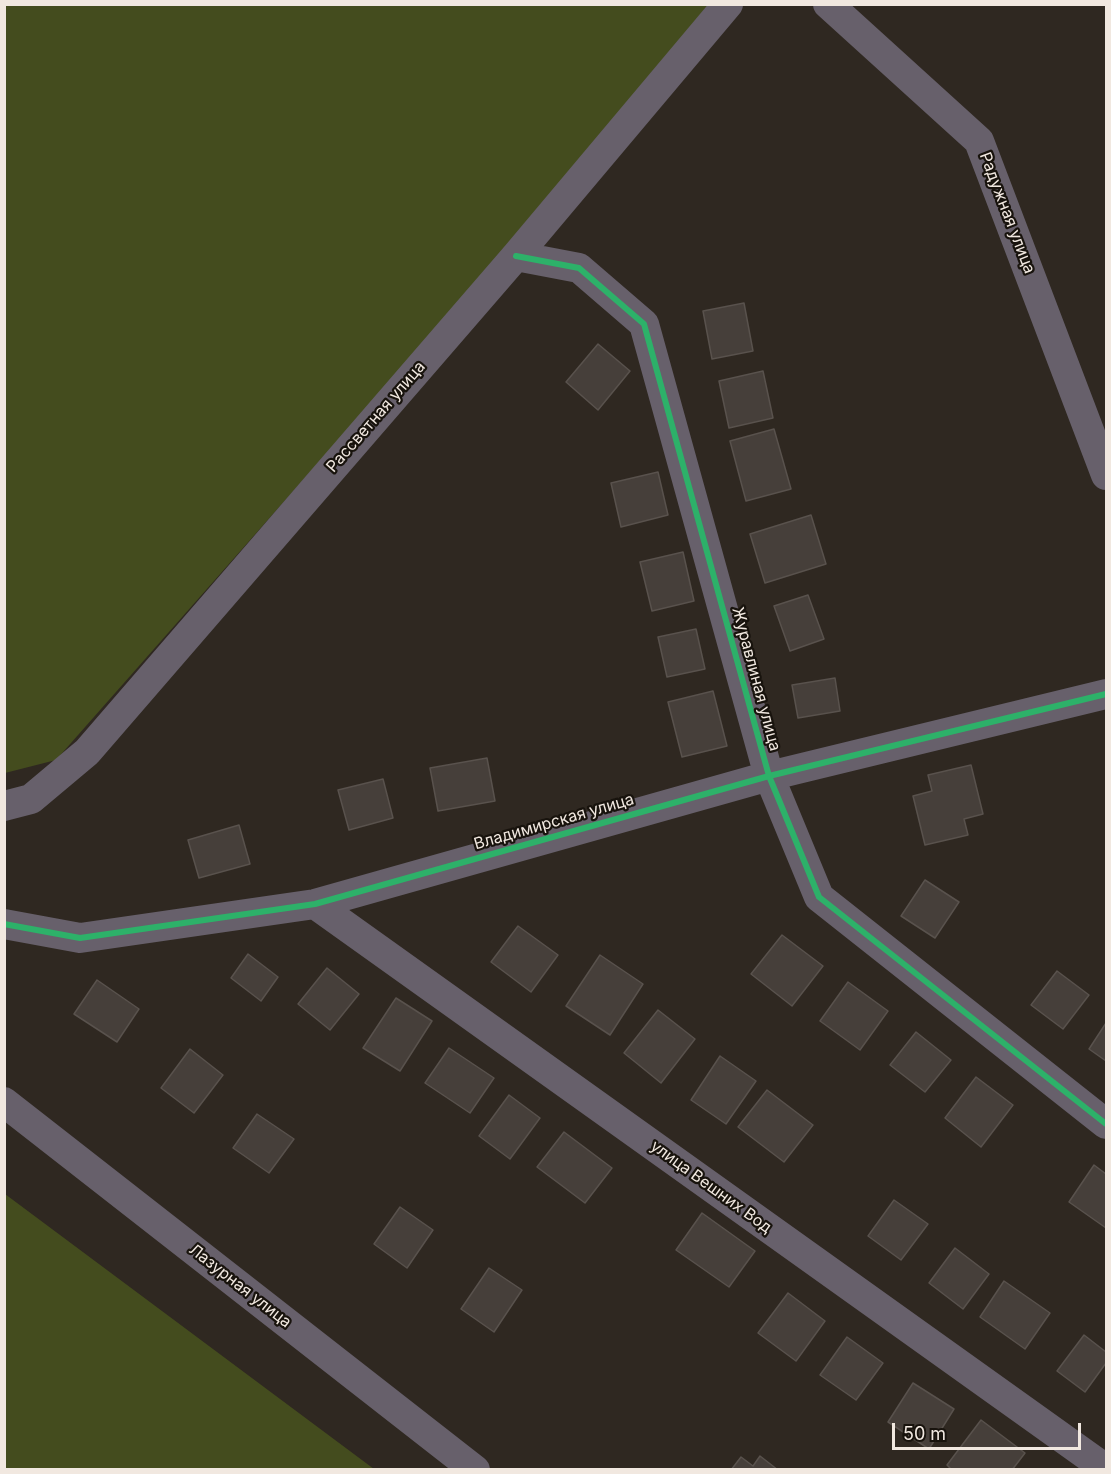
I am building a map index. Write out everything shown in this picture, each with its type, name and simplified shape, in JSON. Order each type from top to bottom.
[{"type":"street","name":"Рассветная улица","points":[[4,806],[31,799],[87,752],[516,256],[728,4]]},
{"type":"street","name":"Радужная улица","points":[[828,4],[979,141],[1107,475]]},
{"type":"street","name":"Журавлиная улица","points":[[516,256],[579,268],[644,324],[769,776],[819,897],[1107,1124]]},
{"type":"street","name":"Владимирская улица","points":[[4,924],[80,938],[315,904],[769,776],[1102,700]]},
{"type":"street","name":"улица Вешних Вод","points":[[315,904],[1107,1469]]},
{"type":"street","name":"Лазурная улица","points":[[4,1102],[476,1470]]},
{"type":"green space","points":[[4,5],[722,5],[56,760],[5,773]]},
{"type":"green space","points":[[5,1194],[374,1469],[5,1469]]},
{"type":"building","points":[[744,303],[753,351],[712,359],[703,311]]},
{"type":"building","points":[[598,344],[630,371],[598,410],[566,382]]},
{"type":"building","points":[[763,371],[773,418],[729,428],[719,381]]},
{"type":"building","points":[[774,429],[791,489],[746,501],[730,441]]},
{"type":"building","points":[[658,472],[668,515],[621,527],[611,483]]},
{"type":"building","points":[[811,515],[826,564],[765,583],[750,534]]},
{"type":"building","points":[[683,552],[694,601],[652,611],[640,562]]},
{"type":"building","points":[[808,595],[824,639],[790,651],[774,606]]},
{"type":"building","points":[[696,629],[705,669],[667,677],[658,637]]},
{"type":"building","points":[[835,678],[840,711],[798,718],[792,685]]},
{"type":"building","points":[[713,691],[727,746],[682,757],[668,702]]},
{"type":"building","points":[[487,758],[495,801],[438,811],[430,768]]},
{"type":"building","points":[[971,765],[983,814],[964,819],[968,835],[925,845],[913,796],[932,791],[928,775]]},
{"type":"building","points":[[383,779],[393,818],[349,830],[338,790]]},
{"type":"building","points":[[239,825],[250,864],[199,878],[188,840]]},
{"type":"building","points":[[925,880],[959,902],[935,938],[901,916]]},
{"type":"building","points":[[518,926],[558,955],[531,992],[491,962]]},
{"type":"building","points":[[782,935],[823,966],[792,1006],[751,974]]},
{"type":"building","points":[[248,954],[278,977],[261,1001],[231,978]]},
{"type":"building","points":[[600,955],[643,984],[610,1035],[566,1006]]},
{"type":"building","points":[[327,968],[359,994],[330,1030],[298,1004]]},
{"type":"building","points":[[1057,971],[1089,995],[1063,1029],[1031,1005]]},
{"type":"building","points":[[97,980],[139,1009],[117,1042],[74,1014]]},
{"type":"building","points":[[848,982],[888,1011],[860,1050],[820,1021]]},
{"type":"building","points":[[396,998],[432,1021],[400,1071],[363,1048]]},
{"type":"building","points":[[658,1010],[695,1039],[661,1083],[624,1053]]},
{"type":"building","points":[[1106,1023],[1106,1061],[1089,1049]]},
{"type":"building","points":[[916,1032],[951,1060],[925,1092],[890,1065]]},
{"type":"building","points":[[449,1048],[494,1078],[470,1113],[425,1083]]},
{"type":"building","points":[[190,1049],[223,1075],[194,1113],[161,1088]]},
{"type":"building","points":[[720,1056],[756,1081],[726,1124],[691,1100]]},
{"type":"building","points":[[976,1077],[1013,1105],[981,1147],[945,1118]]},
{"type":"building","points":[[767,1090],[813,1125],[784,1162],[738,1127]]},
{"type":"building","points":[[509,1095],[540,1118],[510,1159],[479,1136]]},
{"type":"building","points":[[257,1114],[294,1139],[269,1173],[233,1148]]},
{"type":"building","points":[[564,1132],[612,1168],[585,1203],[537,1167]]},
{"type":"building","points":[[1094,1165],[1106,1174],[1106,1228],[1069,1202]]},
{"type":"building","points":[[894,1200],[928,1224],[901,1260],[868,1236]]},
{"type":"building","points":[[400,1207],[433,1230],[407,1268],[374,1244]]},
{"type":"building","points":[[702,1213],[755,1251],[729,1287],[676,1250]]},
{"type":"building","points":[[955,1248],[989,1274],[963,1309],[929,1283]]},
{"type":"building","points":[[489,1268],[522,1290],[494,1332],[461,1309]]},
{"type":"building","points":[[1004,1281],[1050,1313],[1025,1349],[980,1317]]},
{"type":"building","points":[[788,1293],[825,1321],[796,1361],[758,1333]]},
{"type":"building","points":[[1084,1335],[1106,1352],[1106,1363],[1085,1392],[1057,1371]]},
{"type":"building","points":[[847,1337],[883,1363],[856,1400],[820,1375]]},
{"type":"building","points":[[913,1383],[954,1409],[929,1449],[888,1422]]},
{"type":"building","points":[[981,1420],[1025,1453],[1012,1470],[952,1470],[947,1465]]},
{"type":"building","points":[[760,1456],[778,1470],[731,1470],[741,1457],[753,1466]]},
{"type":"cycle path","points":[[516,256],[579,268],[644,324],[769,776],[819,897],[1106,1124]]},
{"type":"cycle path","points":[[4,924],[80,938],[315,904],[769,776],[1106,694]]}]
